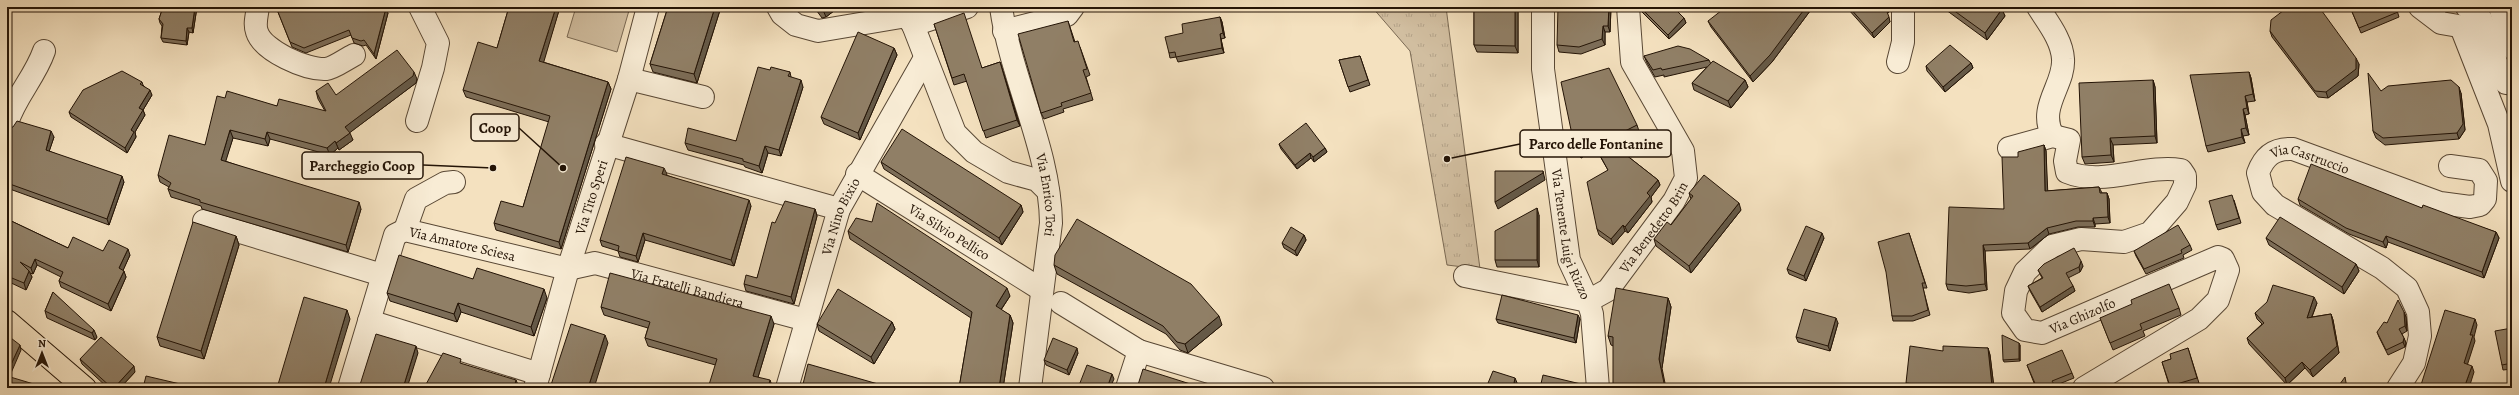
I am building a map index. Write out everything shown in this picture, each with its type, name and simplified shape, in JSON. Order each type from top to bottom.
[{"type":"main road","points":[[7,321],[85,388]]},
{"type":"street","points":[[258,7],[256,28],[258,34],[276,53],[299,64],[327,69],[354,55]]},
{"type":"street","points":[[417,121],[433,68],[438,43],[420,7]]},
{"type":"street","name":"Via Tito Speri","points":[[537,381],[568,269],[606,144],[629,79],[648,7]]},
{"type":"street","points":[[778,7],[782,14],[796,26],[818,31],[967,7]]},
{"type":"street","name":"Via Enrico Toti","points":[[1001,7],[1004,31],[1042,163],[1048,191],[1051,223],[1030,388]]},
{"type":"street","points":[[1004,31],[1066,15],[1073,7]]},
{"type":"street","name":"Via Tenente Luigi Rizzo","points":[[1543,7],[1543,69],[1569,260],[1588,301],[1592,314],[1598,388]]},
{"type":"street","name":"Via Benedetto Brin","points":[[1588,301],[1608,290],[1674,201],[1686,178],[1683,151],[1632,62],[1628,7]]},
{"type":"street","points":[[2009,148],[2053,136],[2049,128],[2048,116],[2064,61],[2058,39],[2038,7]]},
{"type":"street","points":[[2420,7],[2441,23],[2464,17],[2481,19],[2487,31],[2502,79],[2506,83],[2512,84]]},
{"type":"street","points":[[2500,7],[2512,48]]},
{"type":"street","points":[[1898,62],[1903,42],[1903,8]]},
{"type":"street","points":[[907,16],[955,133],[974,152],[1008,172],[1037,180],[1048,191]]},
{"type":"street","points":[[2464,17],[2499,124],[2512,181]]},
{"type":"street","points":[[9,117],[38,66],[44,51]]},
{"type":"street","name":"Via Nino Bixio","points":[[787,388],[839,209],[857,174],[925,58]]},
{"type":"street","points":[[629,79],[703,97]]},
{"type":"street","name":"Via Ghizolfo","points":[[2053,136],[2069,140],[2066,161],[2067,172],[2080,178],[2166,168],[2181,170],[2185,176],[2185,185],[2177,202],[2150,233],[2124,242],[2081,239],[2052,246],[2025,272],[2016,291],[2013,313],[2025,330],[2042,332],[2218,258],[2223,259],[2228,270],[2218,300],[2199,319],[2084,388]]},
{"type":"street","points":[[606,144],[839,209]]},
{"type":"street","name":"Via Castruccio","points":[[2398,388],[2414,363],[2420,336],[2418,312],[2407,288],[2382,268],[2275,205],[2263,192],[2258,173],[2266,157],[2283,149],[2293,149],[2440,203],[2470,207],[2480,205],[2485,199],[2486,181],[2479,170],[2450,166]]},
{"type":"street","name":"Via Silvio Pellico","points":[[857,174],[1042,290]]},
{"type":"street","points":[[405,230],[416,199],[445,183],[454,182]]},
{"type":"street","points":[[204,221],[382,275]]},
{"type":"street","name":"Via Amatore Sciesa","points":[[349,388],[395,235],[405,230],[568,269]]},
{"type":"street","name":"Via Fratelli Bandiera","points":[[568,269],[595,263],[806,320]]},
{"type":"street","points":[[1465,276],[1588,301]]},
{"type":"street","points":[[1061,303],[1139,351],[1263,388]]},
{"type":"street","points":[[369,321],[537,381]]},
{"type":"street","points":[[1127,388],[1139,351]]},
{"type":"green space","points":[[576,7],[630,7],[617,52],[567,37]]},
{"type":"green space","points":[[1372,7],[1446,7],[1480,269],[1447,265],[1410,51]]},
{"type":"building","points":[[163,7],[195,7],[192,28],[187,28],[186,41],[161,38],[163,24],[159,19]]},
{"type":"building","points":[[276,7],[386,8],[374,54],[364,40],[361,41],[352,38],[349,30],[304,48],[290,42]]},
{"type":"building","points":[[509,7],[556,7],[539,61],[608,82],[559,242],[494,223],[501,201],[523,207],[550,116],[463,90],[478,42],[497,48]]},
{"type":"building","points":[[668,7],[715,7],[694,74],[650,64]]},
{"type":"building","points":[[816,7],[827,7],[819,11]]},
{"type":"building","points":[[1474,7],[1515,7],[1515,46],[1474,45]]},
{"type":"building","points":[[1558,7],[1609,7],[1608,26],[1603,26],[1602,39],[1579,47],[1557,45]]},
{"type":"building","points":[[1640,7],[1673,7],[1684,18],[1668,35]]},
{"type":"building","points":[[1726,7],[1806,7],[1770,55],[1750,76],[1708,21]]},
{"type":"building","points":[[1849,7],[1887,7],[1886,9],[1889,17],[1872,33]]},
{"type":"building","points":[[1949,7],[2000,7],[2002,9],[1985,33]]},
{"type":"building","points":[[2288,7],[2319,7],[2356,58],[2356,69],[2326,92],[2315,91],[2270,31],[2271,20]]},
{"type":"building","points":[[2350,7],[2396,7],[2398,12],[2359,28]]},
{"type":"building","points":[[964,13],[982,68],[1000,62],[1017,120],[983,131],[964,74],[952,78],[934,24]]},
{"type":"building","points":[[1220,17],[1223,33],[1220,34],[1222,48],[1176,57],[1175,52],[1169,53],[1165,37],[1183,33],[1182,24]]},
{"type":"building","points":[[1068,21],[1074,42],[1078,41],[1087,69],[1083,70],[1091,93],[1061,103],[1062,106],[1041,113],[1018,34]]},
{"type":"building","points":[[858,32],[894,48],[858,133],[821,117]]},
{"type":"building","points":[[1950,45],[1971,63],[1943,87],[1926,66]]},
{"type":"building","points":[[1678,46],[1690,49],[1709,60],[1662,70],[1661,68],[1653,70],[1644,56]]},
{"type":"building","points":[[397,50],[414,72],[413,76],[345,127],[350,133],[336,143],[335,141],[327,148],[267,132],[265,139],[230,130],[221,160],[359,202],[346,245],[200,202],[200,200],[168,189],[171,183],[158,175],[169,135],[205,145],[217,96],[225,98],[227,91],[277,106],[279,99],[326,111],[316,91],[328,83],[336,95]]},
{"type":"building","points":[[1360,56],[1368,80],[1348,87],[1339,60]]},
{"type":"building","points":[[1713,61],[1745,80],[1728,101],[1692,83]]},
{"type":"building","points":[[758,67],[770,70],[771,67],[790,72],[788,76],[801,80],[779,150],[765,146],[759,166],[743,161],[743,159],[685,143],[688,128],[736,141]]},
{"type":"building","points":[[1609,68],[1637,125],[1607,140],[1658,180],[1647,193],[1650,196],[1625,227],[1623,225],[1611,239],[1597,229],[1587,182],[1608,170],[1593,143],[1579,152],[1574,144],[1561,82]]},
{"type":"building","points":[[122,71],[142,82],[140,84],[150,90],[139,108],[143,110],[131,130],[134,132],[125,148],[69,112],[83,90]]},
{"type":"building","points":[[2249,72],[2253,94],[2245,96],[2247,108],[2243,109],[2246,128],[2241,129],[2242,137],[2206,146],[2190,75]]},
{"type":"building","points":[[2368,73],[2381,91],[2388,86],[2451,80],[2459,87],[2463,124],[2457,133],[2383,138],[2373,131]]},
{"type":"building","points":[[2153,80],[2155,136],[2110,138],[2111,155],[2082,157],[2079,83]]},
{"type":"building","points":[[17,121],[51,131],[46,150],[122,176],[107,219],[7,183],[7,128],[13,127]]},
{"type":"building","points":[[1306,123],[1325,148],[1313,157],[1310,153],[1295,165],[1279,144]]},
{"type":"building","points":[[902,129],[1021,205],[999,238],[881,162]]},
{"type":"building","points":[[2044,145],[2045,191],[2099,187],[2100,193],[2107,193],[2108,217],[2093,218],[2093,221],[2076,221],[2047,228],[2028,243],[1983,245],[1985,284],[1966,286],[1946,284],[1949,207],[2004,209],[2002,157],[2018,157],[2018,152]]},
{"type":"building","points":[[626,157],[664,168],[662,174],[749,200],[731,260],[643,233],[636,256],[618,251],[619,246],[600,240]]},
{"type":"building","points":[[2311,164],[2422,208],[2423,205],[2496,232],[2482,272],[2386,236],[2383,242],[2346,228],[2298,199]]},
{"type":"building","points":[[1495,171],[1543,171],[1543,173],[1495,202]]},
{"type":"building","points":[[1704,175],[1739,203],[1689,266],[1654,239],[1667,222],[1671,225],[1693,196],[1689,193]]},
{"type":"building","points":[[2232,195],[2239,218],[2216,225],[2209,201]]},
{"type":"building","points":[[785,201],[815,209],[791,297],[744,284],[746,275],[757,278],[772,222],[775,223]]},
{"type":"building","points":[[877,203],[1007,288],[996,306],[1010,315],[999,388],[959,388],[972,312],[848,231],[856,218],[872,222]]},
{"type":"building","points":[[1537,208],[1537,260],[1495,260],[1495,231]]},
{"type":"building","points":[[2280,217],[2356,264],[2342,287],[2266,238]]},
{"type":"building","points":[[7,219],[68,248],[73,237],[103,251],[109,240],[128,249],[119,268],[124,271],[108,304],[59,281],[63,272],[35,259],[31,268],[20,262],[29,271],[24,283],[7,276]]},
{"type":"building","points":[[1077,219],[1191,284],[1219,316],[1185,344],[1177,342],[1163,326],[1054,265],[1055,255]]},
{"type":"building","points":[[193,222],[236,236],[201,351],[157,337]]},
{"type":"building","points":[[2178,225],[2190,245],[2181,250],[2182,253],[2144,269],[2134,251]]},
{"type":"building","points":[[1806,226],[1822,233],[1804,276],[1787,269]]},
{"type":"building","points":[[1291,227],[1304,235],[1295,251],[1282,243]]},
{"type":"building","points":[[1909,233],[1925,283],[1922,283],[1928,310],[1912,316],[1892,316],[1886,272],[1878,242]]},
{"type":"building","points":[[2074,248],[2081,261],[2079,267],[2066,273],[2073,286],[2040,307],[2028,286],[2043,278],[2038,270],[2044,264]]},
{"type":"building","points":[[399,255],[473,279],[477,268],[544,289],[531,327],[458,303],[454,314],[387,293]]},
{"type":"building","points":[[610,273],[771,316],[753,376],[770,380],[768,388],[708,388],[717,359],[645,338],[650,322],[601,307]]},
{"type":"building","points":[[2169,284],[2179,308],[2140,324],[2142,329],[2110,343],[2100,318],[2132,304],[2131,300]]},
{"type":"building","points":[[2273,285],[2314,297],[2307,318],[2331,314],[2337,346],[2310,370],[2302,362],[2285,378],[2247,338],[2264,323],[2255,313],[2267,302]]},
{"type":"building","points":[[1616,288],[1668,298],[1659,359],[1665,388],[1615,388],[1613,383],[1613,337],[1608,336]]},
{"type":"building","points":[[838,289],[892,322],[871,357],[817,324]]},
{"type":"building","points":[[53,292],[94,330],[92,333],[45,311]]},
{"type":"building","points":[[1502,295],[1578,315],[1574,338],[1496,319]]},
{"type":"building","points":[[304,297],[347,310],[324,388],[277,388]]},
{"type":"building","points":[[2398,300],[2404,312],[2405,326],[2399,329],[2404,338],[2403,342],[2386,350],[2377,332],[2384,322],[2387,323]]},
{"type":"building","points":[[1804,309],[1836,318],[1828,346],[1796,337]]},
{"type":"building","points":[[2445,310],[2475,319],[2470,335],[2473,335],[2464,363],[2472,366],[2464,388],[2420,388]]},
{"type":"building","points":[[571,324],[605,335],[588,388],[550,388]]},
{"type":"building","points":[[2512,328],[2512,363],[2502,365],[2495,331]]},
{"type":"building","points":[[376,334],[416,346],[403,388],[359,388]]},
{"type":"building","points":[[7,335],[20,345],[7,373]]},
{"type":"building","points":[[2002,335],[2019,343],[2019,359],[2003,360]]},
{"type":"building","points":[[101,337],[134,366],[114,388],[112,388],[80,359]]},
{"type":"building","points":[[1053,338],[1077,348],[1067,370],[1044,360]]},
{"type":"building","points":[[1910,346],[1943,351],[1943,346],[1988,348],[1992,386],[1953,386],[1952,388],[1906,383]]},
{"type":"building","points":[[2188,348],[2197,378],[2170,386],[2162,362],[2171,359],[2170,354]]},
{"type":"building","points":[[2062,350],[2072,373],[2052,381],[2055,386],[2051,388],[2037,388],[2027,365]]},
{"type":"building","points":[[443,353],[461,359],[460,363],[516,380],[514,388],[424,388]]},
{"type":"building","points":[[808,364],[892,388],[802,388]]},
{"type":"building","points":[[1087,365],[1112,374],[1107,388],[1078,388]]},
{"type":"building","points":[[1143,369],[1203,388],[1137,388]]},
{"type":"building","points":[[1493,371],[1515,378],[1513,388],[1486,388]]},
{"type":"building","points":[[1543,375],[1581,384],[1581,388],[1540,388]]},
{"type":"building","points":[[7,376],[37,385],[37,388],[7,388]]},
{"type":"building","points":[[146,376],[193,387],[193,388],[143,388]]},
{"type":"building","points":[[2345,377],[2347,388],[2337,388]]},
{"type":"place","name":"Parco delle Fontanine","points":[[1447,159]]},
{"type":"place","name":"Parcheggio Coop","points":[[493,168]]},
{"type":"place","name":"Coop","points":[[563,168]]}]
